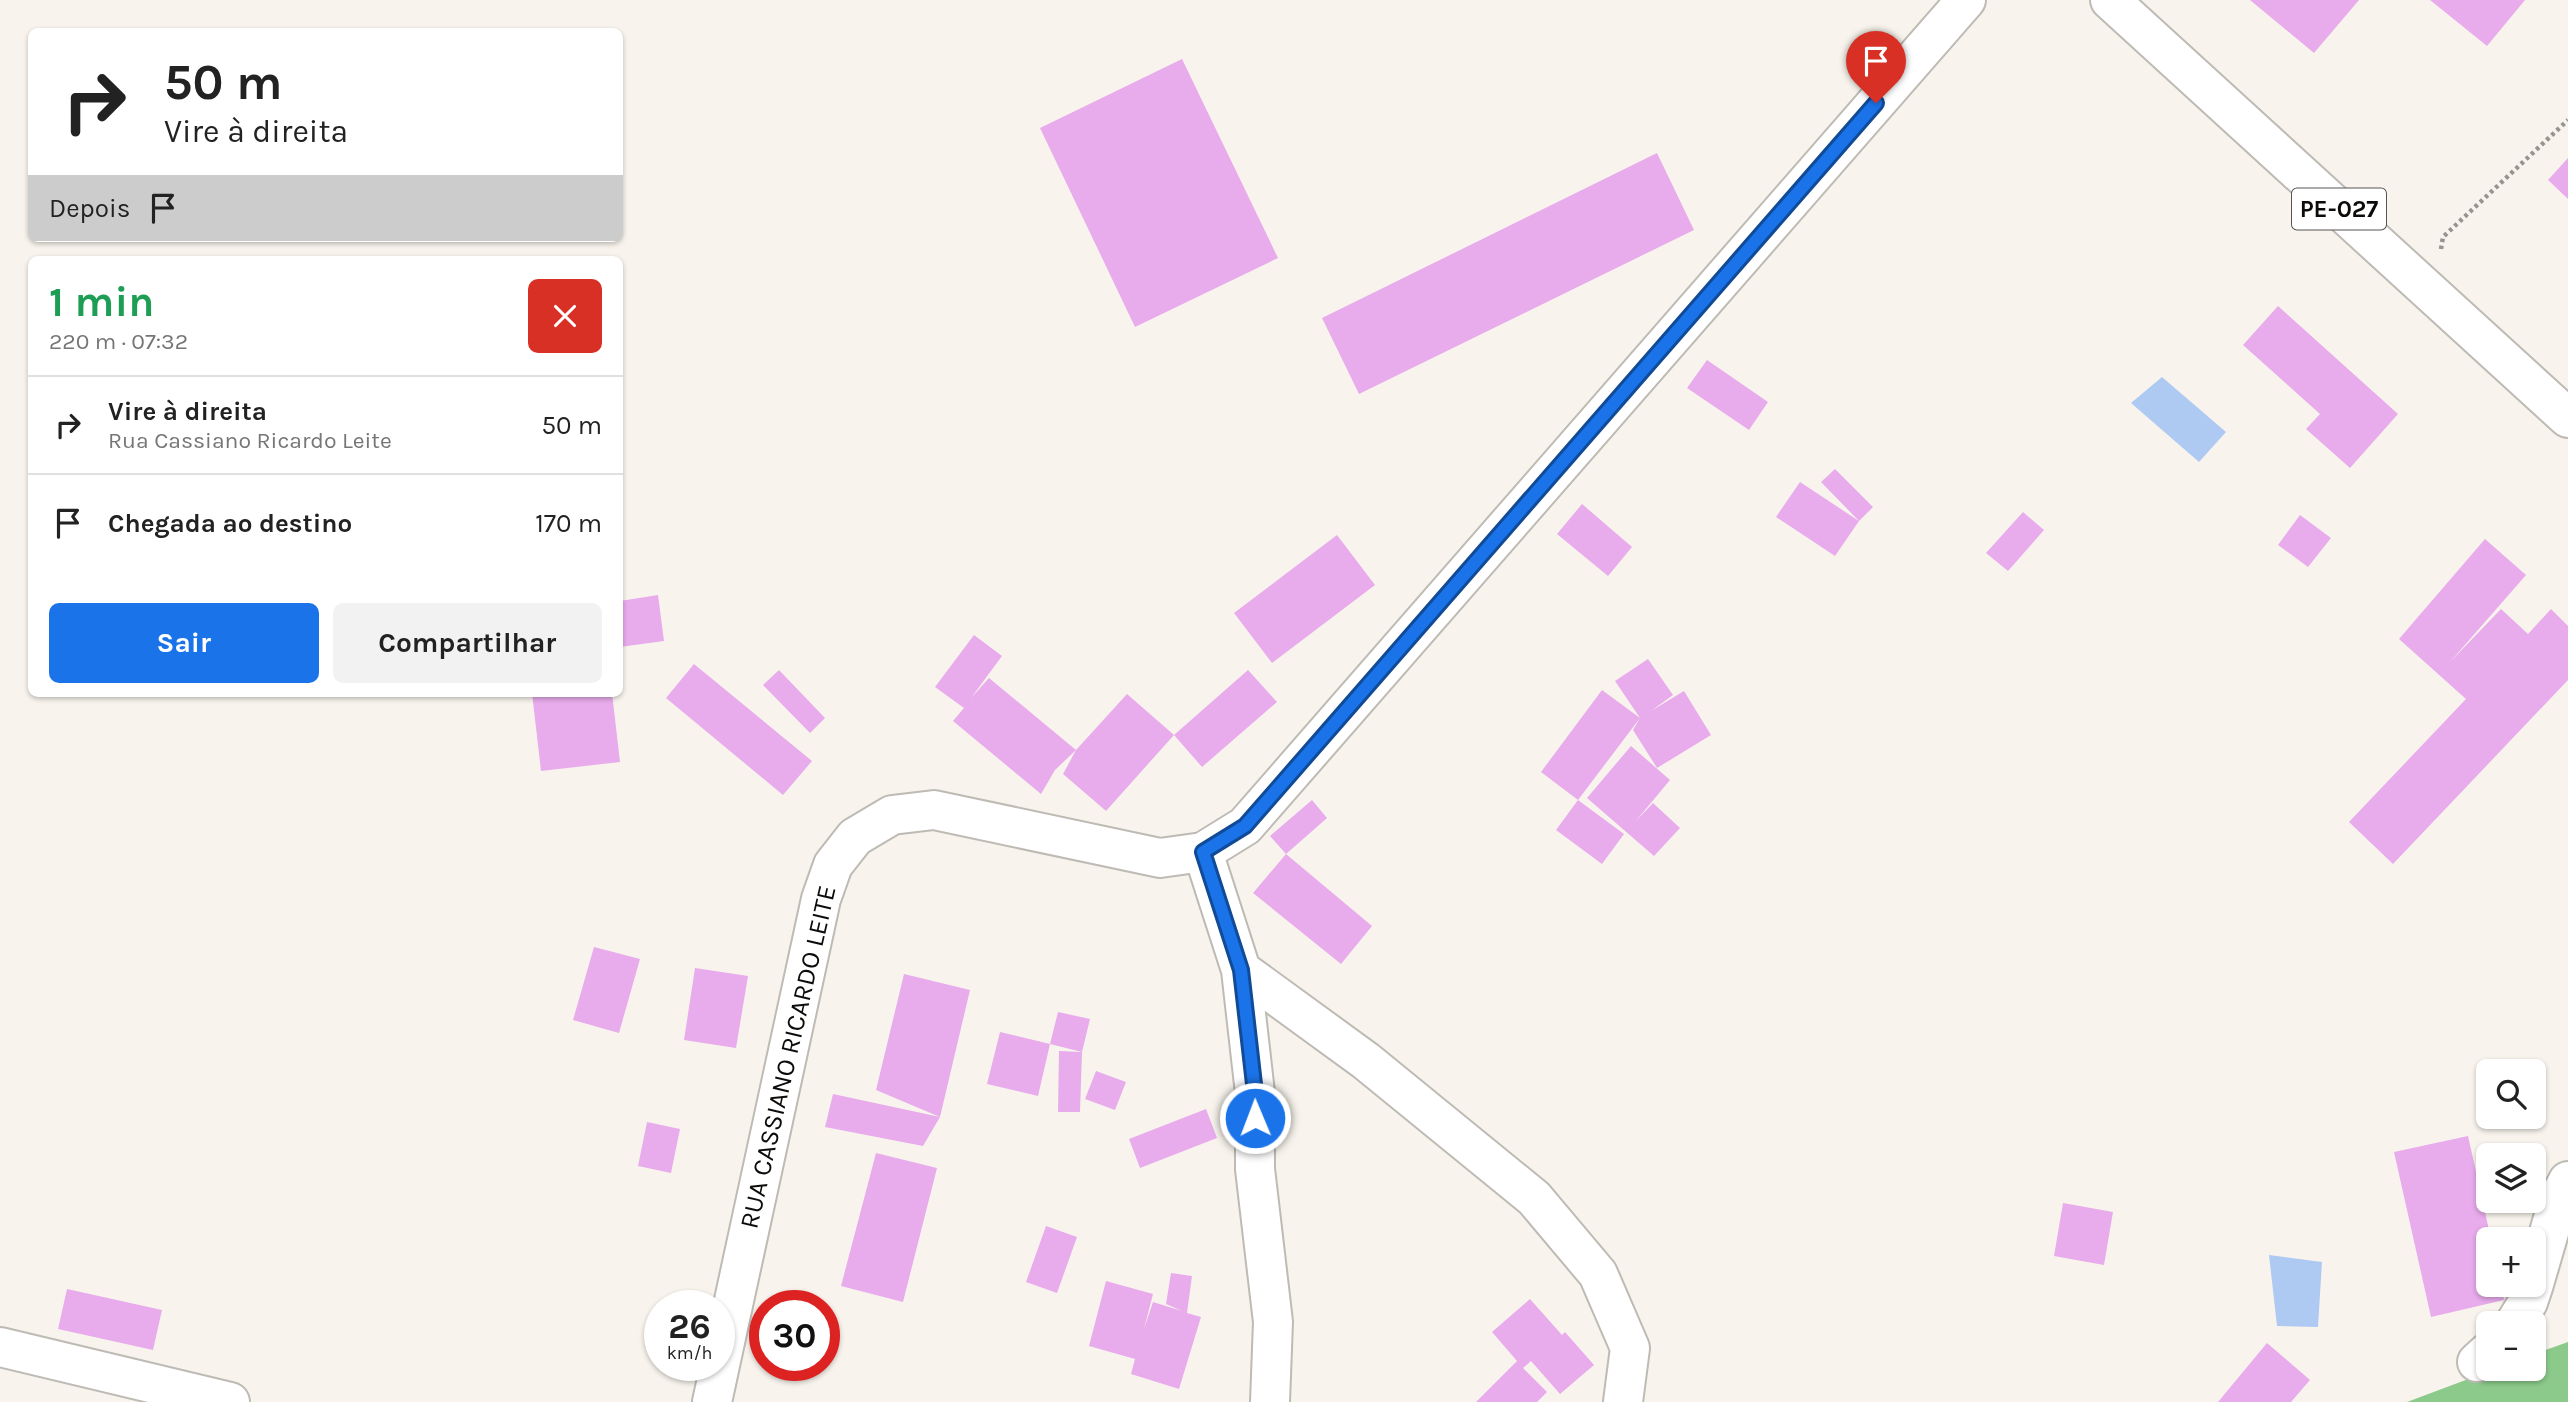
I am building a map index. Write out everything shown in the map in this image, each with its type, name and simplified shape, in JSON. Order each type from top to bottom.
[{"type":"street","name":"RUA CASSIANO RICARDO LEITE","points":[[712,1402],[821,899],[833,865],[855,837],[892,815],[934,810],[1160,858],[1203,852],[1245,826],[1966,0]]},
{"type":"street","name":"PE-027","points":[[2110,0],[2568,418]]},
{"type":"street","points":[[1203,852],[1241,970],[1255,1093],[1255,1169],[1273,1322],[1270,1402]]},
{"type":"street","points":[[1241,970],[1366,1061],[1534,1198],[1598,1274],[1630,1348],[1623,1402]]},
{"type":"street","points":[[2546,1243],[2559,1198],[2568,1181]]},
{"type":"street","points":[[0,1347],[230,1402]]},
{"type":"path","points":[[2440,252],[2444,237],[2568,120]]},
{"type":"green space","points":[[2568,1342],[2568,1402],[2407,1402],[2476,1376],[2476,1381],[2546,1381],[2546,1350]]},
{"type":"water","points":[[2162,377],[2226,432],[2199,462],[2131,403]]},
{"type":"water","points":[[2269,1255],[2322,1262],[2318,1327],[2277,1326]]},
{"type":"building","points":[[2250,0],[2359,0],[2314,53]]},
{"type":"building","points":[[2430,0],[2525,0],[2487,46]]},
{"type":"building","points":[[1182,59],[1278,258],[1135,327],[1040,128]]},
{"type":"building","points":[[1657,153],[1694,230],[1359,394],[1322,318]]},
{"type":"building","points":[[2568,158],[2568,199],[2548,180]]},
{"type":"building","points":[[2278,306],[2398,414],[2350,468],[2306,429],[2320,414],[2243,345]]},
{"type":"building","points":[[1707,360],[1768,402],[1749,430],[1687,388]]},
{"type":"building","points":[[1835,469],[1873,507],[1859,521],[1821,482]]},
{"type":"building","points":[[1800,482],[1859,521],[1835,556],[1776,517]]},
{"type":"building","points":[[1582,504],[1632,547],[1608,576],[1557,534]]},
{"type":"building","points":[[2023,512],[2044,530],[2008,571],[1986,553]]},
{"type":"building","points":[[2300,515],[2331,538],[2308,567],[2278,545]]},
{"type":"building","points":[[1337,535],[1375,585],[1272,663],[1234,613]]},
{"type":"building","points":[[2485,539],[2526,575],[2450,662],[2501,609],[2528,634],[2551,609],[2568,626],[2568,680],[2393,864],[2349,822],[2466,699],[2399,639]]},
{"type":"building","points":[[658,595],[664,641],[623,647],[623,601]]},
{"type":"building","points":[[974,635],[1002,656],[971,698],[989,678],[1076,750],[1055,770],[1041,794],[953,721],[964,708],[935,687]]},
{"type":"building","points":[[1648,659],[1673,695],[1651,711],[1684,691],[1711,735],[1657,768],[1633,730],[1640,718],[1615,681]]},
{"type":"building","points":[[694,664],[812,761],[783,795],[666,698]]},
{"type":"building","points":[[779,670],[825,718],[810,733],[763,685]]},
{"type":"building","points":[[1248,670],[1277,702],[1202,767],[1174,735]]},
{"type":"building","points":[[1602,690],[1640,718],[1578,800],[1541,772]]},
{"type":"building","points":[[1127,694],[1174,735],[1106,811],[1063,774],[1076,750]]},
{"type":"building","points":[[532,697],[612,697],[620,762],[541,771]]},
{"type":"building","points":[[1631,746],[1670,780],[1635,822],[1653,803],[1680,828],[1654,856],[1587,798]]},
{"type":"building","points":[[1312,800],[1327,818],[1286,854],[1270,836]]},
{"type":"building","points":[[1578,800],[1624,834],[1602,864],[1556,830]]},
{"type":"building","points":[[1286,854],[1372,926],[1341,964],[1253,893]]},
{"type":"building","points":[[594,947],[640,959],[619,1033],[573,1020]]},
{"type":"building","points":[[695,968],[748,976],[736,1048],[684,1040]]},
{"type":"building","points":[[904,974],[970,990],[940,1117],[876,1090]]},
{"type":"building","points":[[1058,1012],[1090,1019],[1082,1052],[1050,1044]]},
{"type":"building","points":[[1000,1032],[1050,1044],[1038,1096],[987,1084]]},
{"type":"building","points":[[1059,1051],[1082,1052],[1080,1112],[1058,1112]]},
{"type":"building","points":[[1096,1071],[1126,1082],[1115,1110],[1085,1099]]},
{"type":"building","points":[[833,1094],[940,1117],[923,1146],[825,1127]]},
{"type":"building","points":[[1206,1109],[1217,1138],[1140,1168],[1129,1139]]},
{"type":"building","points":[[647,1122],[680,1129],[671,1173],[638,1166]]},
{"type":"building","points":[[2468,1136],[2476,1172],[2476,1213],[2485,1213],[2488,1227],[2476,1227],[2476,1297],[2503,1297],[2504,1300],[2431,1317],[2394,1152]]},
{"type":"building","points":[[876,1153],[937,1168],[903,1302],[841,1286]]},
{"type":"building","points":[[2063,1203],[2113,1212],[2104,1265],[2054,1256]]},
{"type":"building","points":[[1046,1226],[1077,1237],[1057,1293],[1026,1282]]},
{"type":"building","points":[[1171,1273],[1192,1276],[1187,1313],[1201,1317],[1179,1389],[1131,1374],[1135,1359],[1089,1346],[1106,1281],[1153,1294],[1144,1329],[1153,1302],[1182,1311],[1166,1304]]},
{"type":"building","points":[[67,1289],[162,1310],[153,1350],[58,1329]]},
{"type":"building","points":[[1530,1299],[1562,1335],[1565,1332],[1594,1365],[1560,1394],[1531,1361],[1523,1368],[1547,1392],[1537,1402],[1476,1402],[1517,1361],[1492,1332]]},
{"type":"building","points":[[2267,1343],[2310,1380],[2291,1402],[2218,1402]]},
{"type":"route","points":[[1255,1118],[1255,1093],[1241,970],[1203,852],[1245,826],[1876,103]]}]
